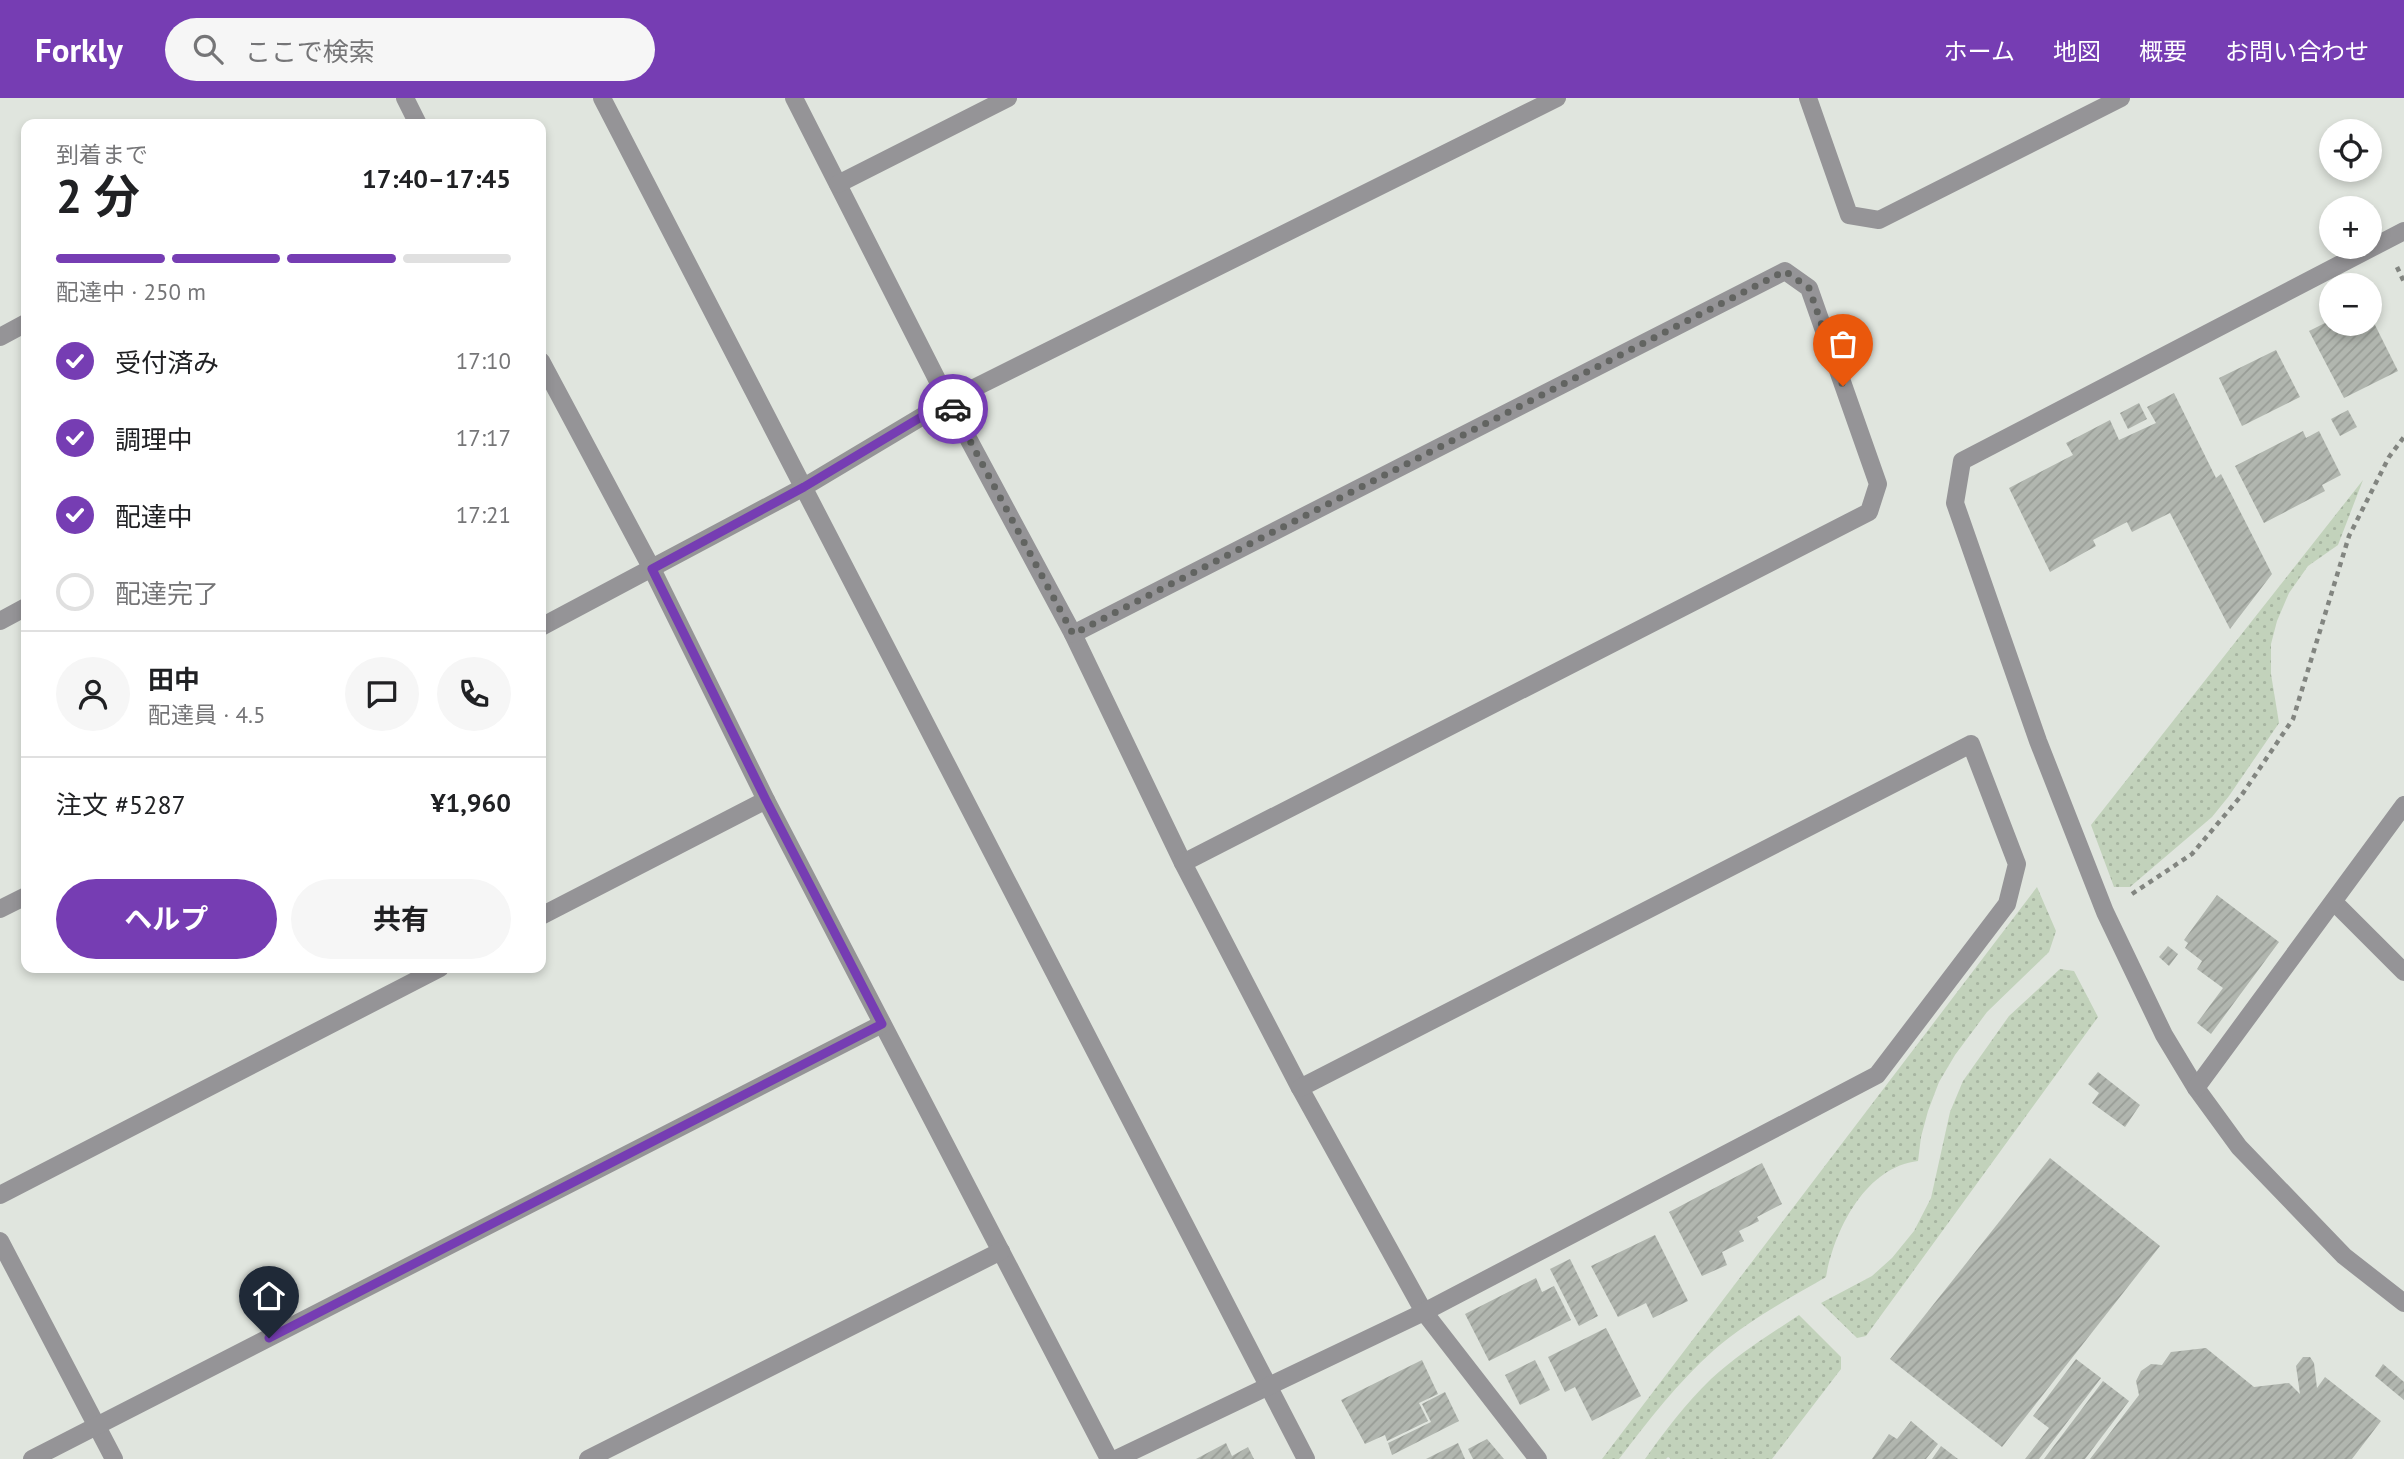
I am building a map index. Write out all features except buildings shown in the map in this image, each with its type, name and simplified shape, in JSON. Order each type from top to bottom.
[{"type":"street","points":[[405,98],[410,119]]},
{"type":"street","points":[[602,98],[1306,1459]]},
{"type":"street","points":[[794,98],[948,401],[1073,634],[1183,863],[1300,1088],[1424,1312],[1538,1459]]},
{"type":"street","points":[[838,184],[1008,98]]},
{"type":"street","points":[[546,624],[804,487],[948,401],[1556,98]]},
{"type":"street","points":[[1808,98],[1849,215],[1879,220],[2121,98]]},
{"type":"street","points":[[2404,231],[1962,461],[1955,503],[2038,741],[2105,912],[2164,1035],[2196,1088],[2239,1147],[2334,1246],[2404,1303]]},
{"type":"street","points":[[1073,634],[1785,271],[1809,288],[1878,484],[1869,512],[1183,863]]},
{"type":"street","points":[[0,337],[21,326]]},
{"type":"street","points":[[546,370],[652,569],[766,800],[1109,1459]]},
{"type":"street","points":[[0,621],[21,610]]},
{"type":"street","points":[[1116,1459],[1424,1312],[1877,1075],[2007,904],[2017,864],[1971,744],[1300,1088]]},
{"type":"street","points":[[546,913],[766,800]]},
{"type":"street","points":[[2196,1088],[2404,805]]},
{"type":"street","points":[[0,909],[21,898]]},
{"type":"street","points":[[2334,902],[2404,971]]},
{"type":"street","points":[[0,1195],[430,973]]},
{"type":"street","points":[[32,1459],[882,1024]]},
{"type":"street","points":[[0,1241],[114,1459]]},
{"type":"street","points":[[588,1459],[1001,1251]]},
{"type":"path","points":[[2395,263],[2404,282]]},
{"type":"path","points":[[2105,912],[2192,854],[2241,796],[2293,719],[2349,536],[2389,457],[2404,438]]},
{"type":"green space","points":[[2363,480],[2338,545],[2308,566],[2289,593],[2277,621],[2271,644],[2271,674],[2279,723],[2212,817],[2130,887],[2114,887],[2091,825]]},
{"type":"green space","points":[[2037,887],[2056,931],[2049,952],[1987,1012],[1955,1055],[1939,1082],[1928,1111],[1918,1161],[1899,1166],[1882,1175],[1855,1204],[1836,1240],[1826,1277],[1727,1339],[1676,1389],[1619,1459],[1602,1459]]},
{"type":"green space","points":[[2060,969],[2074,971],[2098,1017],[1866,1336],[1857,1338],[1821,1303],[1872,1276],[1892,1258],[1914,1231],[1931,1198],[1950,1112],[1963,1081],[2009,1016]]},
{"type":"green space","points":[[1799,1315],[1841,1357],[1841,1369],[1772,1459],[1645,1459],[1676,1418],[1711,1379],[1742,1353]]},
{"type":"way so far","points":[[953,409],[1073,634],[1785,271],[1809,288],[1843,386]]},
{"type":"route","points":[[269,1338],[882,1024],[766,800],[652,569],[804,487],[948,401],[953,409]]}]
